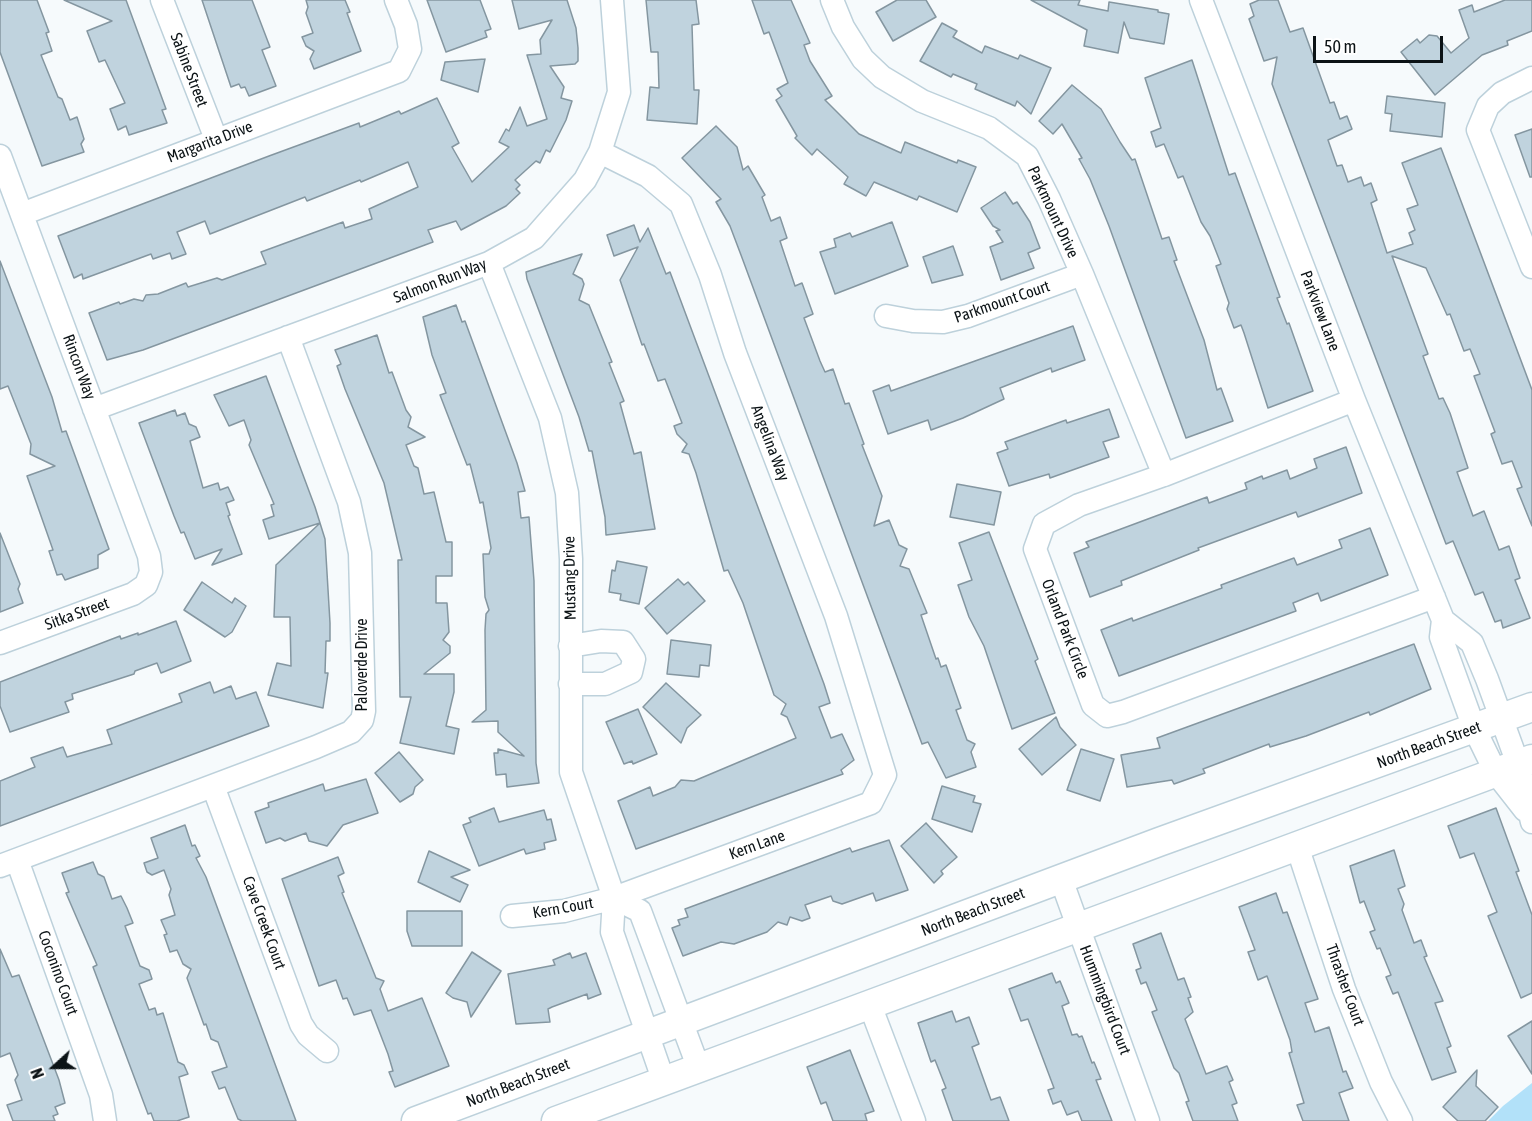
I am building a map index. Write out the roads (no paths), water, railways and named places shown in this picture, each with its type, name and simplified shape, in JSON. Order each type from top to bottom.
[{"type":"main road","name":"North Beach Street","points":[[416,1121],[1061,879],[1532,707]]},
{"type":"main road","points":[[556,1121],[1515,765]]},
{"type":"street","name":"Sabine Street","points":[[162,0],[216,140]]},
{"type":"street","name":"Margarita Drive","points":[[22,214],[399,71],[410,49],[406,25],[396,0]]},
{"type":"street","name":"Salmon Run Way","points":[[94,409],[489,263],[534,238],[585,180],[600,152],[619,92],[612,0]]},
{"type":"street","name":"Parkmount Drive","points":[[832,0],[843,27],[863,59],[882,77],[922,101],[989,128],[1027,156],[1082,274],[1164,475]]},
{"type":"street","name":"Parkview Lane","points":[[1201,0],[1353,399],[1443,620],[1440,637],[1474,728],[1515,765]]},
{"type":"street","points":[[1532,78],[1502,93],[1488,106],[1478,130],[1532,267]]},
{"type":"street","name":"Angelina Way","points":[[600,152],[648,176],[681,204],[710,275],[735,353],[836,616],[885,775]]},
{"type":"street","name":"Rincon Way","points":[[0,156],[149,556],[149,579]]},
{"type":"street","name":"Mustang Drive","points":[[489,263],[550,418],[567,494],[571,559],[571,772],[614,898],[612,932],[664,1082]]},
{"type":"street","name":"Parkmount Court","points":[[886,316],[913,321],[943,322],[968,316],[1082,274]]},
{"type":"street","name":"Paloverde Drive","points":[[9,863],[351,732],[362,720],[364,711],[360,554],[349,501],[288,338]]},
{"type":"street","name":"Orland Park Circle","points":[[1353,399],[1164,475],[1079,505],[1044,524],[1035,549],[1093,705],[1107,716],[1123,712],[1434,597]]},
{"type":"street","name":"Sitka Street","points":[[0,642],[133,594],[149,579]]},
{"type":"street","points":[[1443,620],[1472,643],[1502,718],[1531,820]]},
{"type":"street","points":[[570,646],[601,641],[623,642],[634,658],[631,672],[605,684],[570,684]]},
{"type":"street","name":"Kern Lane","points":[[614,898],[871,803],[885,775]]},
{"type":"street","name":"Cave Creek Court","points":[[213,786],[301,1024],[308,1035],[327,1051]]},
{"type":"street","name":"Thrasher Court","points":[[1298,846],[1344,989],[1381,1082],[1401,1121]]},
{"type":"street","name":"Coconino Court","points":[[9,863],[101,1095],[105,1121]]},
{"type":"street","name":"Hummingbird Court","points":[[1061,879],[1148,1121]]},
{"type":"street","points":[[614,898],[640,911],[699,1069]]},
{"type":"street","name":"Kern Court","points":[[512,916],[564,911],[614,898]]},
{"type":"street","points":[[870,1005],[914,1121]]}]
